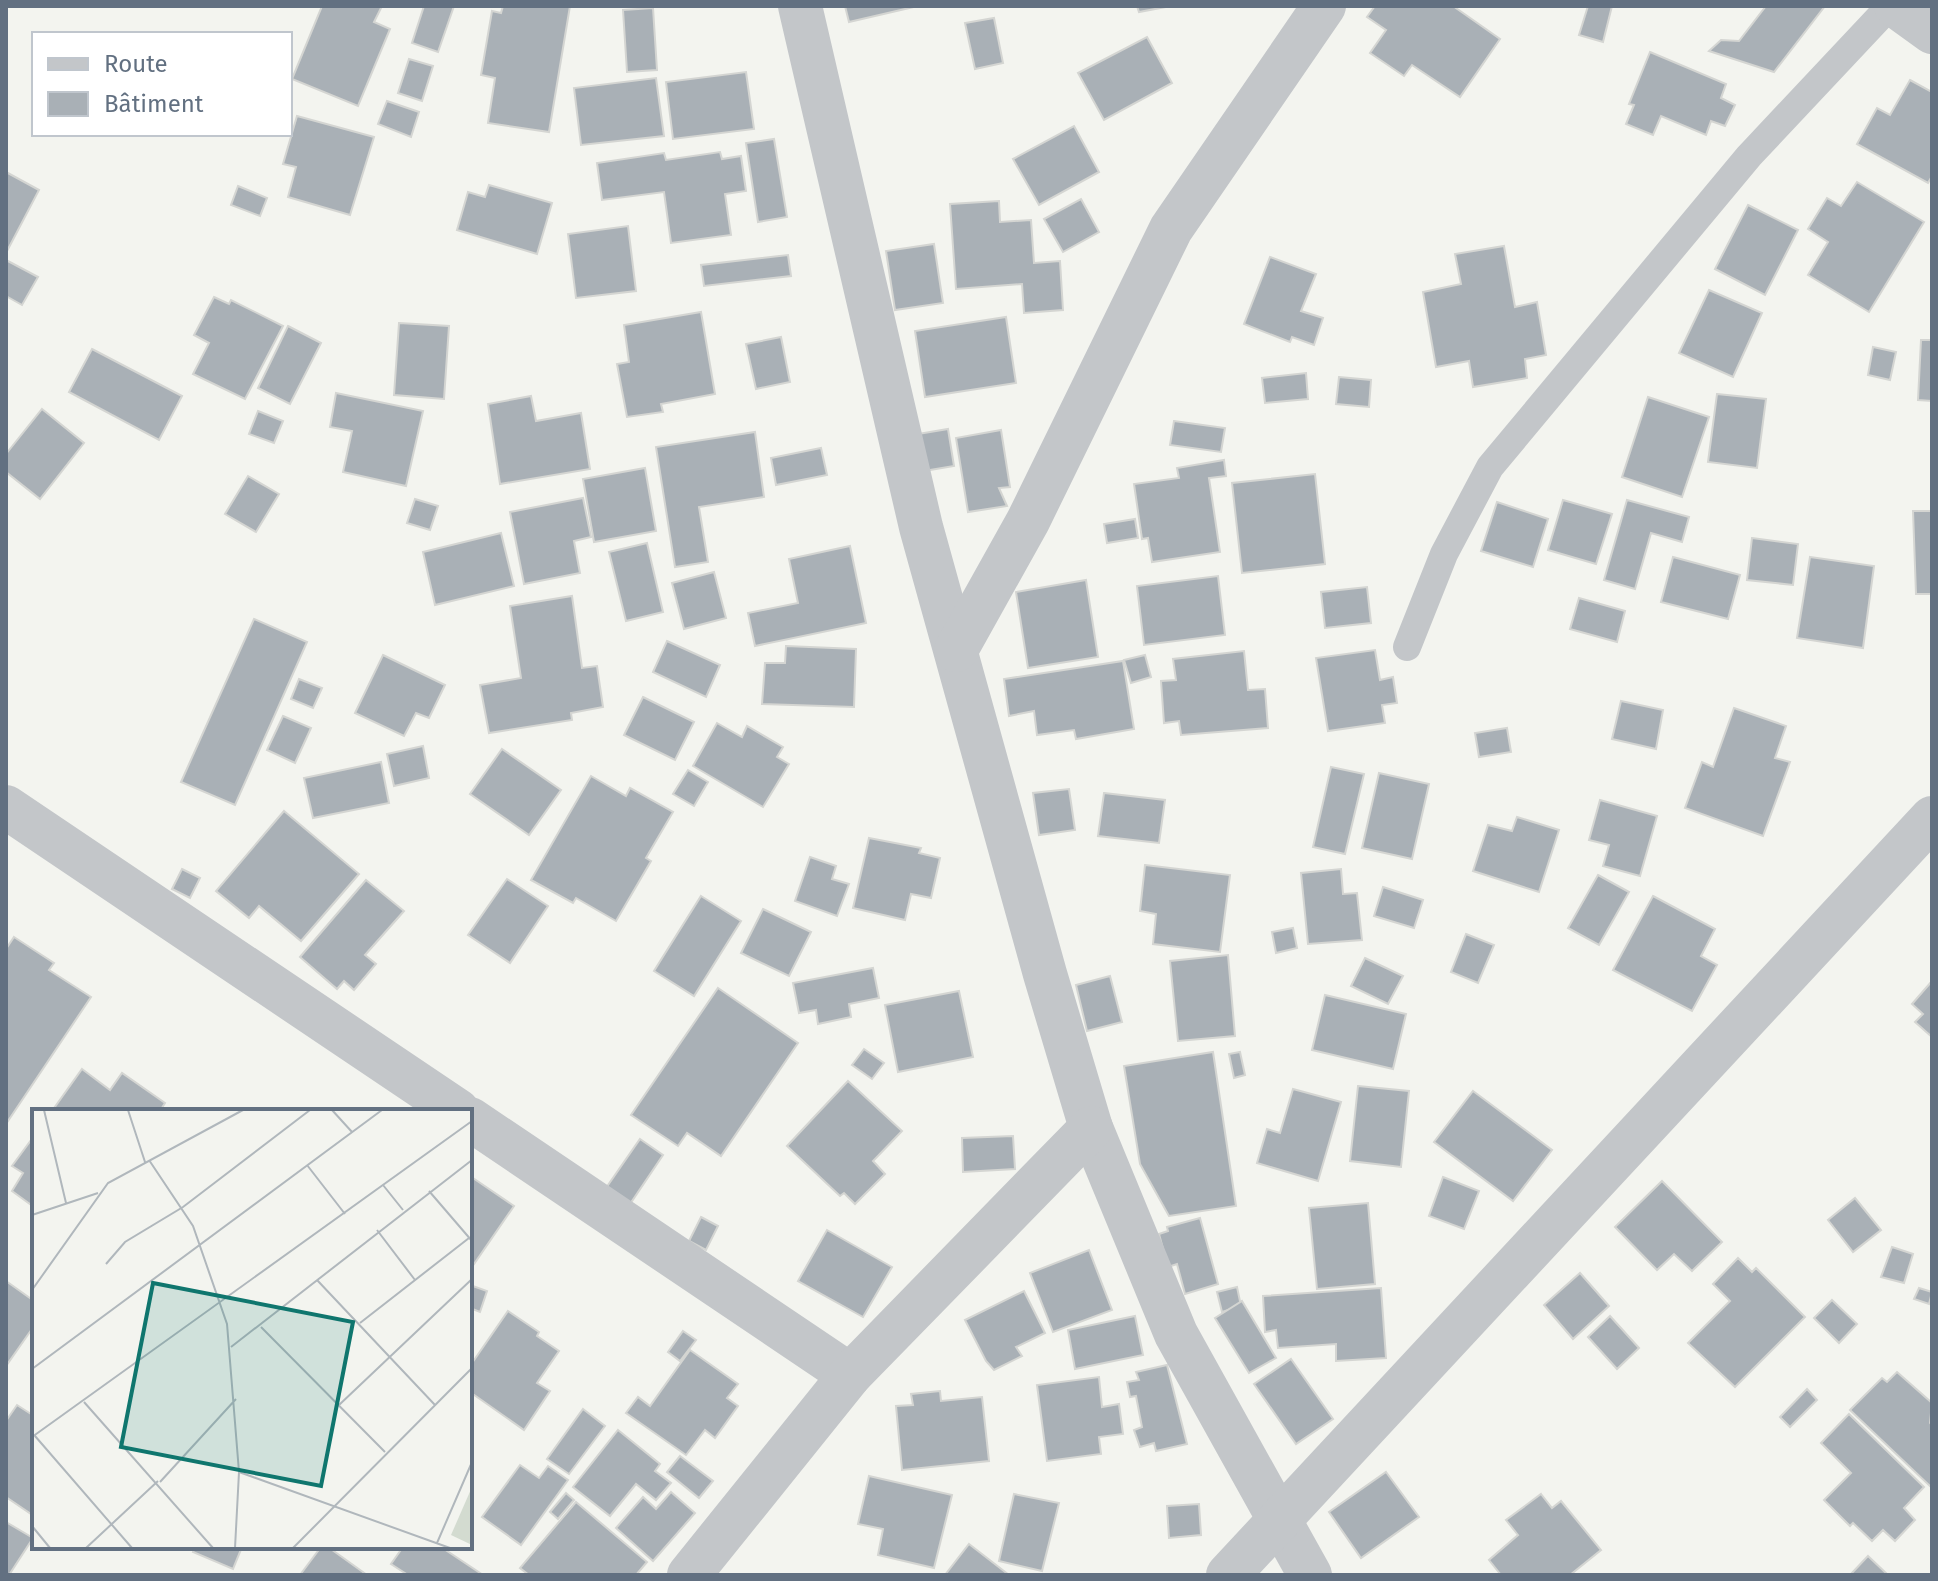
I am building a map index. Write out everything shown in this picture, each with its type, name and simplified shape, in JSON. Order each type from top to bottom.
[{"type":"street","points":[[800,6],[921,527],[1091,1128],[1176,1334],[1310,1575]]},
{"type":"street","points":[[956,650],[1028,521],[1171,229],[1324,6]]},
{"type":"street","points":[[1893,6],[1932,32]]},
{"type":"street","points":[[6,807],[455,1109]]},
{"type":"street","points":[[1228,1575],[1932,818]]},
{"type":"street","points":[[472,1120],[850,1375]]},
{"type":"street","points":[[689,1575],[850,1375],[1091,1128]]},
{"type":"lane","points":[[1407,647],[1444,554],[1490,467],[1749,156],[1893,6]]},
{"type":"building","points":[[322,6],[382,6],[374,22],[390,29],[358,106],[292,79]]},
{"type":"building","points":[[424,6],[454,6],[438,52],[412,43]]},
{"type":"building","points":[[503,6],[570,6],[549,132],[488,123],[495,78],[481,75],[492,11],[501,13]]},
{"type":"building","points":[[845,6],[918,6],[849,22]]},
{"type":"building","points":[[1137,6],[1171,6],[1139,12]]},
{"type":"building","points":[[1375,6],[1453,6],[1500,39],[1460,97],[1412,65],[1404,76],[1370,53],[1386,30],[1367,17]]},
{"type":"building","points":[[1588,6],[1612,6],[1603,42],[1579,35]]},
{"type":"building","points":[[1766,6],[1825,6],[1774,72],[1709,51],[1721,40],[1739,41]]},
{"type":"building","points":[[653,8],[657,70],[627,72],[623,10]]},
{"type":"building","points":[[994,18],[1003,63],[975,69],[965,23]]},
{"type":"building","points":[[1147,37],[1172,83],[1104,120],[1078,73]]},
{"type":"building","points":[[1650,52],[1726,84],[1721,98],[1735,105],[1725,126],[1711,121],[1706,135],[1661,116],[1653,135],[1626,124],[1634,105],[1629,104]]},
{"type":"building","points":[[409,59],[433,66],[422,101],[398,93]]},
{"type":"building","points":[[746,72],[754,129],[673,139],[666,82]]},
{"type":"building","points":[[656,78],[664,136],[581,145],[574,88]]},
{"type":"building","points":[[1910,80],[1932,92],[1932,176],[1928,183],[1857,144],[1877,108],[1890,115]]},
{"type":"building","points":[[387,101],[419,112],[411,137],[378,124]]},
{"type":"building","points":[[297,116],[374,137],[350,215],[288,197],[296,167],[283,164]]},
{"type":"building","points":[[1074,126],[1099,172],[1039,205],[1013,159]]},
{"type":"building","points":[[774,139],[787,217],[758,222],[746,143]]},
{"type":"building","points":[[720,152],[722,159],[741,156],[746,191],[725,194],[731,235],[671,243],[664,192],[602,200],[597,163],[664,153],[666,160]]},
{"type":"building","points":[[6,172],[39,190],[6,253]]},
{"type":"building","points":[[1857,182],[1924,222],[1869,312],[1808,275],[1828,242],[1808,229],[1827,198],[1841,206]]},
{"type":"building","points":[[489,185],[552,203],[537,254],[457,230],[468,192],[485,197]]},
{"type":"building","points":[[238,186],[267,198],[260,216],[231,205]]},
{"type":"building","points":[[1081,199],[1099,232],[1063,252],[1044,219]]},
{"type":"building","points":[[999,201],[1000,222],[1031,220],[1034,263],[1060,261],[1063,310],[1024,313],[1022,284],[956,289],[950,204]]},
{"type":"building","points":[[1748,205],[1798,230],[1765,295],[1715,269]]},
{"type":"building","points":[[628,226],[636,291],[576,298],[568,234]]},
{"type":"building","points":[[934,244],[943,303],[895,310],[886,251]]},
{"type":"building","points":[[1504,246],[1515,307],[1537,302],[1546,355],[1525,359],[1527,378],[1473,387],[1469,361],[1436,367],[1423,292],[1461,284],[1455,254]]},
{"type":"building","points":[[788,255],[791,276],[704,286],[701,265]]},
{"type":"building","points":[[1270,257],[1316,274],[1301,311],[1323,318],[1314,345],[1292,337],[1290,342],[1244,324]]},
{"type":"building","points":[[6,260],[38,277],[22,305],[6,296]]},
{"type":"building","points":[[1709,290],[1762,313],[1733,377],[1679,353]]},
{"type":"building","points":[[214,297],[229,304],[231,300],[283,326],[245,399],[193,374],[209,343],[194,335]]},
{"type":"building","points":[[701,312],[715,394],[661,404],[663,412],[627,417],[617,364],[629,362],[624,325]]},
{"type":"building","points":[[1006,317],[1016,383],[925,397],[915,331]]},
{"type":"building","points":[[399,323],[449,326],[444,399],[394,395]]},
{"type":"building","points":[[288,326],[321,343],[290,404],[258,388]]},
{"type":"building","points":[[781,337],[790,382],[756,389],[746,344]]},
{"type":"building","points":[[1921,340],[1932,340],[1932,401],[1918,400]]},
{"type":"building","points":[[1873,347],[1896,352],[1890,380],[1868,375]]},
{"type":"building","points":[[92,349],[182,396],[159,440],[69,392]]},
{"type":"building","points":[[1306,373],[1308,399],[1265,403],[1262,378]]},
{"type":"building","points":[[1339,377],[1371,380],[1369,407],[1336,404]]},
{"type":"building","points":[[336,393],[423,411],[406,486],[343,472],[352,431],[330,427]]},
{"type":"building","points":[[1717,394],[1766,399],[1757,468],[1708,462]]},
{"type":"building","points":[[531,396],[536,421],[581,413],[590,469],[500,484],[488,404]]},
{"type":"building","points":[[1648,397],[1709,417],[1682,497],[1622,477]]},
{"type":"building","points":[[42,409],[84,443],[40,499],[6,472],[6,454]]},
{"type":"building","points":[[258,411],[283,421],[274,443],[249,434]]},
{"type":"building","points":[[1174,421],[1225,428],[1221,452],[1170,445]]},
{"type":"building","points":[[948,429],[954,466],[918,472],[912,435]]},
{"type":"building","points":[[1001,430],[1010,487],[999,488],[1007,506],[968,512],[956,438]]},
{"type":"building","points":[[755,432],[764,497],[699,507],[708,562],[675,567],[656,447]]},
{"type":"building","points":[[821,448],[827,475],[776,485],[771,458]]},
{"type":"building","points":[[1224,460],[1226,476],[1209,478],[1220,552],[1152,562],[1148,538],[1142,539],[1134,484],[1179,478],[1177,468]]},
{"type":"building","points":[[645,468],[656,531],[594,542],[583,479]]},
{"type":"building","points":[[1315,474],[1325,564],[1242,573],[1232,483]]},
{"type":"building","points":[[248,476],[279,494],[256,532],[225,514]]},
{"type":"building","points":[[583,498],[591,537],[574,541],[580,573],[524,584],[510,512]]},
{"type":"building","points":[[415,499],[438,506],[430,530],[407,523]]},
{"type":"building","points":[[1563,500],[1612,514],[1596,564],[1548,550]]},
{"type":"building","points":[[1627,500],[1689,517],[1682,542],[1651,533],[1635,589],[1604,580]]},
{"type":"building","points":[[1497,502],[1548,519],[1533,567],[1481,551]]},
{"type":"building","points":[[1913,511],[1932,511],[1932,594],[1916,594]]},
{"type":"building","points":[[1135,519],[1138,538],[1107,543],[1104,524]]},
{"type":"building","points":[[501,533],[514,586],[435,605],[423,552]]},
{"type":"building","points":[[1752,538],[1798,544],[1793,585],[1747,580]]},
{"type":"building","points":[[647,543],[663,612],[626,621],[609,552]]},
{"type":"building","points":[[850,546],[866,623],[755,646],[748,613],[798,603],[789,559]]},
{"type":"building","points":[[1673,557],[1740,575],[1728,619],[1661,602]]},
{"type":"building","points":[[1810,557],[1874,566],[1863,648],[1797,638]]},
{"type":"building","points":[[714,572],[726,618],[684,629],[672,583]]},
{"type":"building","points":[[1218,576],[1225,635],[1144,645],[1137,586]]},
{"type":"building","points":[[1086,580],[1098,657],[1028,668],[1016,592]]},
{"type":"building","points":[[1367,587],[1371,623],[1325,628],[1321,592]]},
{"type":"building","points":[[572,596],[582,668],[597,666],[603,707],[571,713],[572,720],[489,733],[480,685],[521,678],[510,606]]},
{"type":"building","points":[[1579,598],[1625,611],[1617,642],[1570,629]]},
{"type":"building","points":[[254,619],[307,642],[235,805],[181,782]]},
{"type":"building","points":[[667,641],[720,665],[706,697],[653,672]]},
{"type":"building","points":[[786,646],[856,649],[854,707],[762,704],[765,663],[785,663]]},
{"type":"building","points":[[1375,650],[1380,680],[1393,677],[1397,703],[1382,705],[1385,723],[1328,731],[1316,658]]},
{"type":"building","points":[[1244,651],[1248,690],[1265,689],[1268,728],[1181,735],[1179,721],[1164,723],[1161,681],[1176,680],[1173,659]]},
{"type":"building","points":[[383,655],[445,685],[429,718],[416,713],[404,736],[355,713]]},
{"type":"building","points":[[1145,655],[1151,677],[1131,683],[1124,660]]},
{"type":"building","points":[[1123,661],[1134,729],[1076,739],[1074,730],[1037,735],[1034,711],[1009,716],[1004,679]]},
{"type":"building","points":[[299,679],[322,688],[313,708],[291,699]]},
{"type":"building","points":[[643,697],[694,722],[675,760],[624,735]]},
{"type":"building","points":[[1621,701],[1663,710],[1656,749],[1612,739]]},
{"type":"building","points":[[1734,708],[1786,726],[1775,758],[1790,762],[1763,836],[1685,808],[1702,762],[1713,767]]},
{"type":"building","points":[[283,716],[311,728],[295,763],[267,750]]},
{"type":"building","points":[[717,723],[742,737],[747,726],[783,747],[777,757],[789,764],[763,807],[693,766]]},
{"type":"building","points":[[1507,728],[1511,752],[1479,757],[1475,733]]},
{"type":"building","points":[[423,746],[429,778],[394,786],[387,754]]},
{"type":"building","points":[[502,749],[561,790],[529,835],[470,794]]},
{"type":"building","points":[[381,762],[389,803],[313,818],[304,778]]},
{"type":"building","points":[[1331,767],[1364,774],[1345,854],[1313,847]]},
{"type":"building","points":[[688,770],[708,782],[694,806],[673,794]]},
{"type":"building","points":[[1379,773],[1429,784],[1412,859],[1362,848]]},
{"type":"building","points":[[591,776],[626,796],[630,788],[673,812],[646,858],[651,861],[616,921],[576,898],[573,903],[531,880]]},
{"type":"building","points":[[1069,789],[1075,830],[1039,835],[1033,793]]},
{"type":"building","points":[[1104,793],[1165,800],[1159,843],[1098,836]]},
{"type":"building","points":[[1600,800],[1657,816],[1640,876],[1603,866],[1609,845],[1589,840]]},
{"type":"building","points":[[284,811],[359,874],[301,941],[259,906],[249,918],[216,891]]},
{"type":"building","points":[[1517,817],[1559,830],[1539,892],[1473,871],[1488,825],[1512,831]]},
{"type":"building","points":[[869,838],[921,848],[919,853],[940,858],[931,898],[911,894],[905,920],[853,908]]},
{"type":"building","points":[[810,857],[836,866],[832,879],[849,884],[837,916],[795,901]]},
{"type":"building","points":[[1145,865],[1230,875],[1220,952],[1153,944],[1156,914],[1140,911]]},
{"type":"building","points":[[182,869],[200,878],[190,898],[172,889]]},
{"type":"building","points":[[1341,869],[1343,894],[1357,893],[1362,940],[1308,944],[1301,873]]},
{"type":"building","points":[[1598,875],[1629,892],[1599,945],[1568,928]]},
{"type":"building","points":[[507,879],[548,906],[510,963],[468,935]]},
{"type":"building","points":[[366,880],[404,911],[365,955],[376,964],[354,990],[344,981],[337,989],[300,957]]},
{"type":"building","points":[[1383,887],[1423,900],[1414,928],[1374,916]]},
{"type":"building","points":[[701,896],[741,921],[694,996],[654,971]]},
{"type":"building","points":[[1653,896],[1715,929],[1701,956],[1717,965],[1692,1011],[1613,970]]},
{"type":"building","points":[[763,909],[811,932],[789,976],[741,953]]},
{"type":"building","points":[[1293,928],[1297,948],[1276,953],[1272,932]]},
{"type":"building","points":[[1466,934],[1494,945],[1478,983],[1451,972]]},
{"type":"building","points":[[14,937],[54,963],[49,970],[91,997],[6,1124],[6,949]]},
{"type":"building","points":[[1228,955],[1235,1036],[1178,1041],[1170,961]]},
{"type":"building","points":[[1365,958],[1403,976],[1388,1004],[1351,986]]},
{"type":"building","points":[[873,968],[879,998],[849,1004],[851,1017],[818,1024],[816,1010],[799,1013],[793,983]]},
{"type":"building","points":[[1110,976],[1122,1022],[1087,1031],[1076,985]]},
{"type":"building","points":[[1932,981],[1932,1037],[1915,1022],[1923,1014],[1912,1004]]},
{"type":"building","points":[[718,988],[798,1043],[721,1156],[687,1133],[678,1146],[631,1115]]},
{"type":"building","points":[[959,991],[973,1057],[898,1072],[885,1005]]},
{"type":"building","points":[[1325,995],[1406,1014],[1393,1069],[1312,1050]]},
{"type":"building","points":[[864,1049],[884,1063],[872,1079],[852,1065]]},
{"type":"building","points":[[1213,1052],[1236,1206],[1169,1216],[1140,1164],[1124,1066]]},
{"type":"building","points":[[1240,1052],[1245,1075],[1234,1078],[1229,1054]]},
{"type":"building","points":[[82,1069],[110,1090],[122,1073],[165,1103],[161,1109],[53,1109]]},
{"type":"building","points":[[848,1081],[902,1131],[873,1161],[885,1174],[855,1204],[844,1193],[840,1196],[787,1146]]},
{"type":"building","points":[[1358,1086],[1409,1091],[1401,1167],[1350,1161]]},
{"type":"building","points":[[1293,1089],[1341,1102],[1318,1181],[1257,1163],[1267,1129],[1280,1133]]},
{"type":"building","points":[[1473,1091],[1552,1150],[1513,1201],[1434,1142]]},
{"type":"building","points":[[1013,1136],[1015,1169],[963,1172],[962,1138]]},
{"type":"building","points":[[32,1139],[32,1206],[12,1191],[23,1173],[12,1166]]},
{"type":"building","points":[[640,1139],[663,1155],[630,1204],[606,1188]]},
{"type":"building","points":[[472,1177],[514,1206],[474,1264],[472,1262]]},
{"type":"building","points":[[1443,1177],[1479,1191],[1464,1229],[1429,1216]]},
{"type":"building","points":[[1662,1181],[1722,1242],[1692,1271],[1674,1254],[1657,1270],[1615,1227]]},
{"type":"building","points":[[1855,1198],[1881,1230],[1853,1252],[1828,1220]]},
{"type":"building","points":[[1368,1203],[1375,1284],[1317,1289],[1309,1208]]},
{"type":"building","points":[[701,1217],[718,1226],[706,1250],[689,1241]]},
{"type":"building","points":[[1200,1218],[1218,1284],[1185,1294],[1177,1264],[1168,1267],[1159,1234],[1168,1231],[1167,1227]]},
{"type":"building","points":[[827,1230],[892,1267],[863,1317],[798,1281]]},
{"type":"building","points":[[1892,1247],[1913,1254],[1904,1283],[1881,1277]]},
{"type":"building","points":[[1089,1250],[1112,1310],[1053,1332],[1030,1273]]},
{"type":"building","points":[[1738,1258],[1752,1272],[1756,1268],[1805,1317],[1735,1387],[1688,1343],[1730,1301],[1713,1284]]},
{"type":"building","points":[[1580,1273],[1609,1306],[1573,1339],[1544,1305]]},
{"type":"building","points":[[6,1281],[32,1300],[32,1329],[6,1366]]},
{"type":"building","points":[[472,1286],[487,1291],[480,1312],[472,1309]]},
{"type":"building","points":[[1237,1287],[1241,1306],[1222,1312],[1217,1292]]},
{"type":"building","points":[[1381,1288],[1386,1358],[1336,1361],[1336,1344],[1278,1348],[1276,1330],[1265,1332],[1263,1296]]},
{"type":"building","points":[[1919,1288],[1932,1292],[1929,1304],[1914,1299]]},
{"type":"building","points":[[1024,1291],[1045,1333],[1016,1347],[1022,1356],[994,1370],[986,1361],[965,1320]]},
{"type":"building","points":[[1832,1300],[1857,1324],[1839,1343],[1814,1318]]},
{"type":"building","points":[[1242,1301],[1276,1358],[1249,1373],[1215,1318]]},
{"type":"building","points":[[508,1311],[539,1332],[537,1336],[559,1351],[537,1383],[550,1391],[524,1430],[472,1393],[472,1363]]},
{"type":"building","points":[[1135,1316],[1143,1355],[1075,1369],[1068,1330]]},
{"type":"building","points":[[1610,1316],[1639,1348],[1617,1369],[1588,1337]]},
{"type":"building","points":[[683,1331],[696,1340],[680,1361],[668,1352]]},
{"type":"building","points":[[690,1350],[738,1384],[727,1398],[738,1406],[715,1438],[705,1430],[686,1455],[626,1413],[638,1397],[650,1406]]},
{"type":"building","points":[[1291,1359],[1333,1419],[1296,1444],[1254,1384]]},
{"type":"building","points":[[1167,1365],[1187,1444],[1156,1451],[1154,1443],[1140,1447],[1134,1430],[1142,1427],[1136,1396],[1130,1397],[1127,1382],[1139,1380],[1136,1372]]},
{"type":"building","points":[[1897,1372],[1932,1403],[1932,1488],[1850,1410],[1882,1378],[1887,1382]]},
{"type":"building","points":[[1099,1377],[1102,1407],[1119,1404],[1123,1434],[1099,1437],[1101,1454],[1047,1461],[1037,1385]]},
{"type":"building","points":[[1807,1389],[1817,1400],[1790,1427],[1780,1417]]},
{"type":"building","points":[[940,1391],[941,1401],[982,1397],[989,1461],[902,1470],[896,1406],[913,1405],[911,1394]]},
{"type":"building","points":[[17,1405],[32,1415],[32,1515],[6,1497],[6,1421]]},
{"type":"building","points":[[583,1409],[605,1426],[569,1474],[547,1459]]},
{"type":"building","points":[[1849,1414],[1924,1487],[1904,1508],[1915,1520],[1895,1541],[1883,1530],[1872,1541],[1853,1523],[1850,1526],[1824,1500],[1851,1473],[1821,1443]]},
{"type":"building","points":[[618,1430],[660,1464],[655,1471],[671,1483],[656,1500],[636,1484],[610,1516],[573,1487]]},
{"type":"building","points":[[680,1456],[713,1481],[699,1498],[667,1472]]},
{"type":"building","points":[[520,1465],[539,1478],[548,1466],[568,1480],[521,1545],[482,1517]]},
{"type":"building","points":[[1386,1472],[1419,1517],[1361,1558],[1329,1512]]},
{"type":"building","points":[[869,1476],[952,1495],[934,1568],[878,1555],[883,1529],[858,1524]]},
{"type":"building","points":[[671,1492],[695,1513],[653,1561],[616,1528],[643,1497],[656,1509]]},
{"type":"building","points":[[566,1493],[574,1500],[558,1519],[550,1512]]},
{"type":"building","points":[[1014,1494],[1059,1503],[1042,1571],[999,1561]]},
{"type":"building","points":[[1541,1494],[1552,1508],[1561,1501],[1601,1550],[1570,1575],[1501,1575],[1489,1560],[1518,1535],[1506,1520]]},
{"type":"building","points":[[576,1502],[647,1562],[636,1575],[529,1575],[520,1568]]},
{"type":"building","points":[[1199,1504],[1201,1535],[1169,1538],[1167,1506]]},
{"type":"building","points":[[6,1522],[32,1540],[9,1575],[6,1575]]},
{"type":"building","points":[[969,1544],[1009,1575],[945,1575]]},
{"type":"building","points":[[194,1549],[241,1549],[233,1569],[193,1552]]},
{"type":"building","points":[[320,1549],[331,1549],[367,1575],[300,1575]]},
{"type":"building","points":[[402,1549],[444,1549],[483,1575],[408,1575],[391,1564]]},
{"type":"building","points":[[1868,1556],[1888,1575],[1850,1575]]}]
